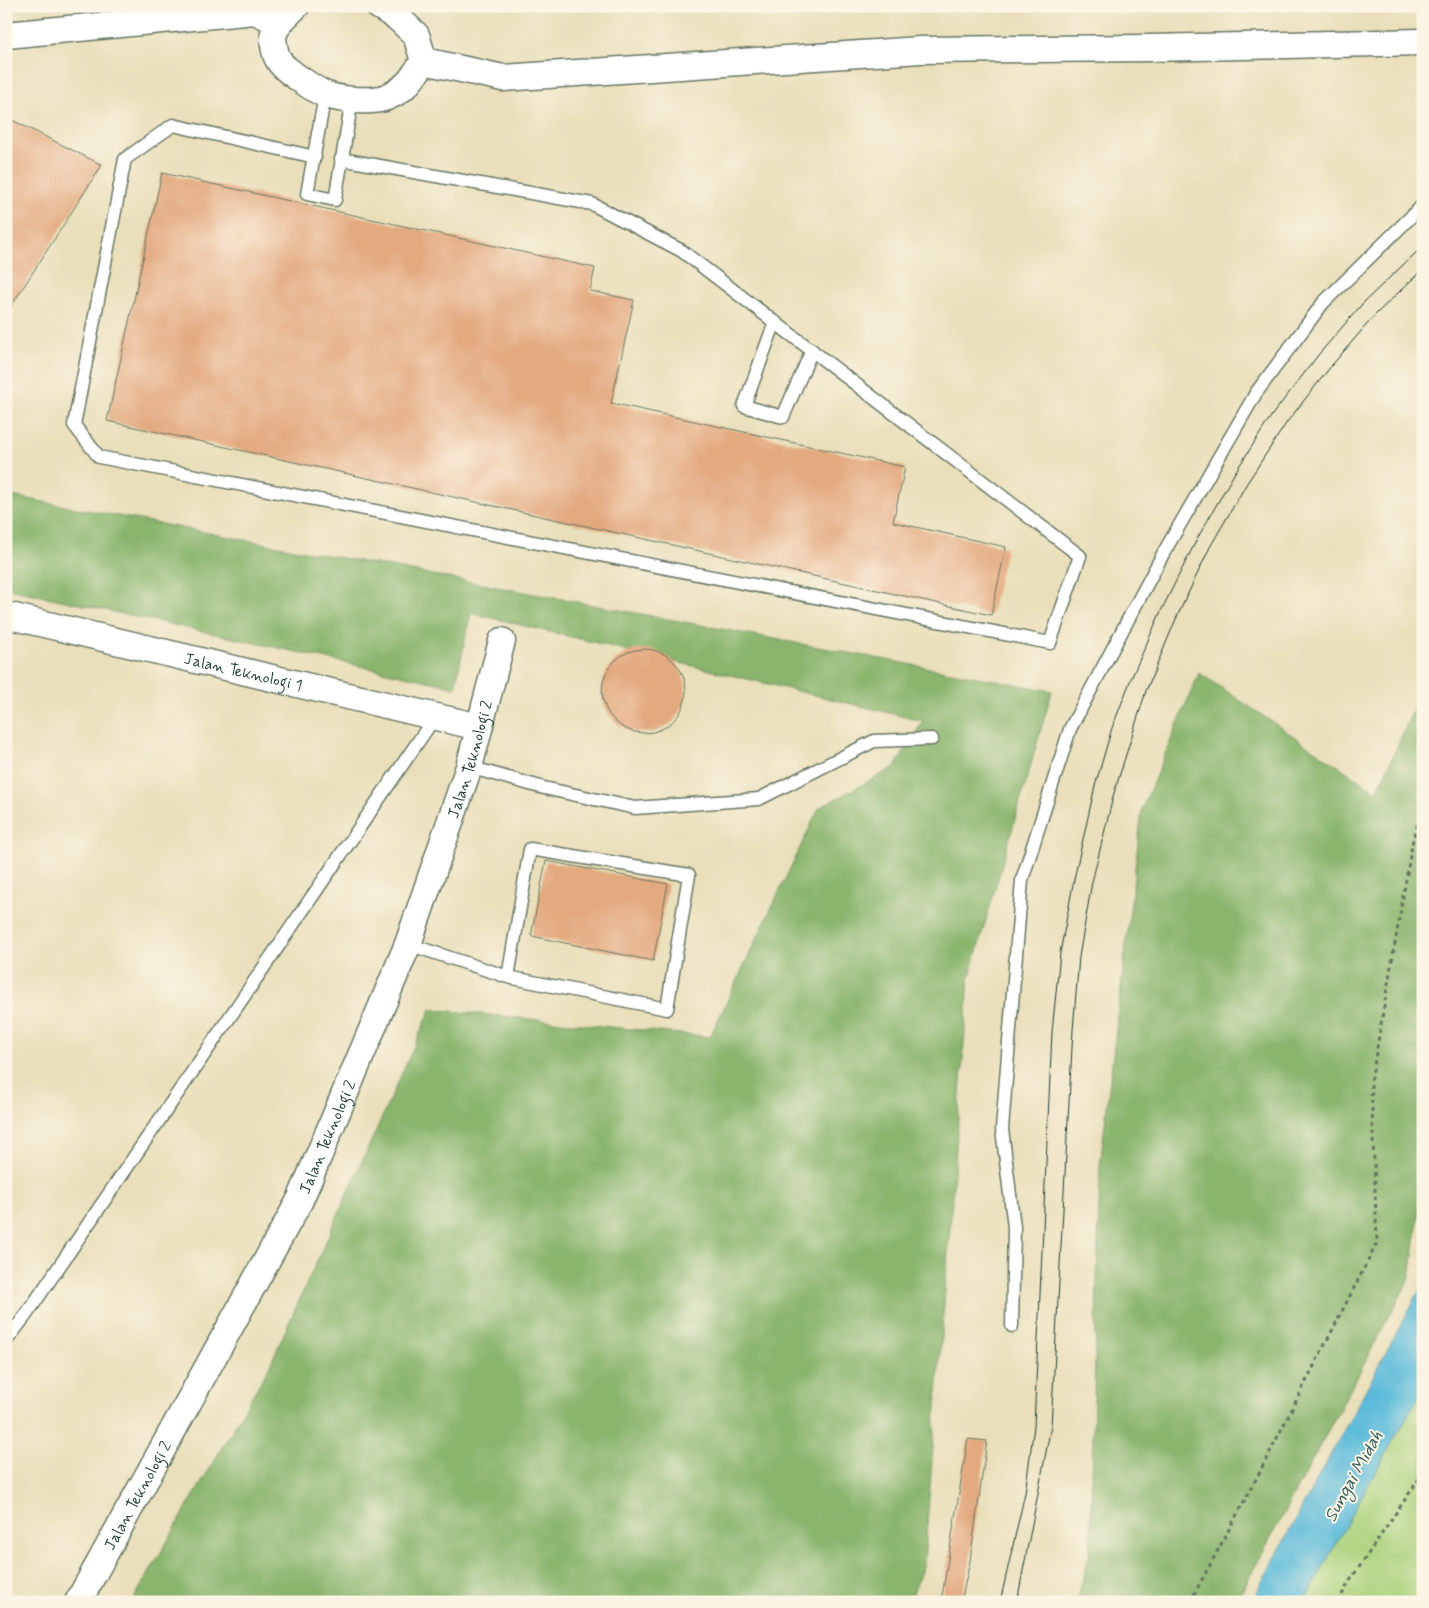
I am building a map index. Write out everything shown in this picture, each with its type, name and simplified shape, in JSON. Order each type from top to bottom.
[{"type":"street","points":[[379,6],[398,18],[416,35],[424,61]]},
{"type":"street","points":[[6,35],[255,11],[288,15]]},
{"type":"street","points":[[288,15],[274,32],[274,44],[280,62],[295,75],[326,94],[352,100],[386,98],[406,87],[424,61]]},
{"type":"street","points":[[424,61],[503,78],[920,50],[1148,48],[1423,42]]},
{"type":"street","name":"Jalan Teknologi 1","points":[[6,615],[479,727]]},
{"type":"street","name":"Jalan Teknologi 2","points":[[78,1602],[300,1200],[408,944],[469,767],[502,641]]},
{"type":"lane","points":[[326,94],[307,194],[335,200],[352,100]]},
{"type":"lane","points":[[315,157],[173,125],[125,159],[74,425],[99,457],[1050,643],[1080,556],[682,251],[592,204],[341,159]]},
{"type":"lane","points":[[1012,1326],[1014,1227],[1002,1129],[1022,880],[1070,728],[1164,552],[1256,393],[1323,303],[1423,205]]},
{"type":"lane","points":[[775,322],[744,406],[782,417],[812,350]]},
{"type":"lane","points":[[6,1341],[32,1307],[435,717]]},
{"type":"lane","points":[[469,767],[544,788],[635,808],[759,800],[874,741],[932,739]]},
{"type":"lane","points":[[408,944],[508,977],[667,1009],[689,875],[530,849],[508,977]]},
{"type":"path","points":[[1190,1602],[1256,1479],[1377,1243],[1371,1082],[1412,839],[1423,808]]},
{"type":"path","points":[[1338,1602],[1349,1582],[1423,1473]]},
{"type":"green space","points":[[6,495],[1052,691],[969,979],[924,1563],[910,1602],[132,1602],[269,1367],[431,1009],[710,1037],[819,808],[895,767],[923,721],[471,613],[455,687],[6,588]]},
{"type":"green space","points":[[1199,673],[1377,792],[1423,688],[1423,1182],[1410,1278],[1236,1602],[1077,1602],[1090,1553],[1100,1166],[1142,809]]},
{"type":"green space","points":[[1423,1389],[1423,1602],[1304,1602],[1360,1499]]},
{"type":"water","name":"Sungai Midah","points":[[1423,1284],[1423,1389],[1304,1602],[1251,1602]]},
{"type":"building","points":[[6,117],[102,165],[6,314]]},
{"type":"building","points":[[162,173],[595,268],[590,291],[634,300],[611,403],[905,467],[893,522],[1006,547],[991,615],[107,421]]},
{"type":"building","points":[[644,649],[660,652],[674,661],[683,675],[686,691],[683,707],[674,721],[660,730],[644,733],[628,730],[614,721],[605,707],[602,691],[605,675],[614,661],[628,652]]},
{"type":"building","points":[[546,861],[668,884],[653,961],[531,936]]},
{"type":"building","points":[[968,1439],[987,1441],[970,1561],[961,1602],[941,1602]]},
{"type":"tram line","points":[[1000,1602],[1025,1493],[1034,1426],[1052,1032],[1060,953],[1095,786],[1112,728],[1161,611],[1197,539],[1234,474],[1272,415],[1319,354],[1363,303],[1423,246]]},
{"type":"tram line","points":[[1017,1602],[1051,1426],[1073,1030],[1079,957],[1092,882],[1114,793],[1146,691],[1176,619],[1210,547],[1247,483],[1287,422],[1332,365],[1375,315],[1423,269]]}]
